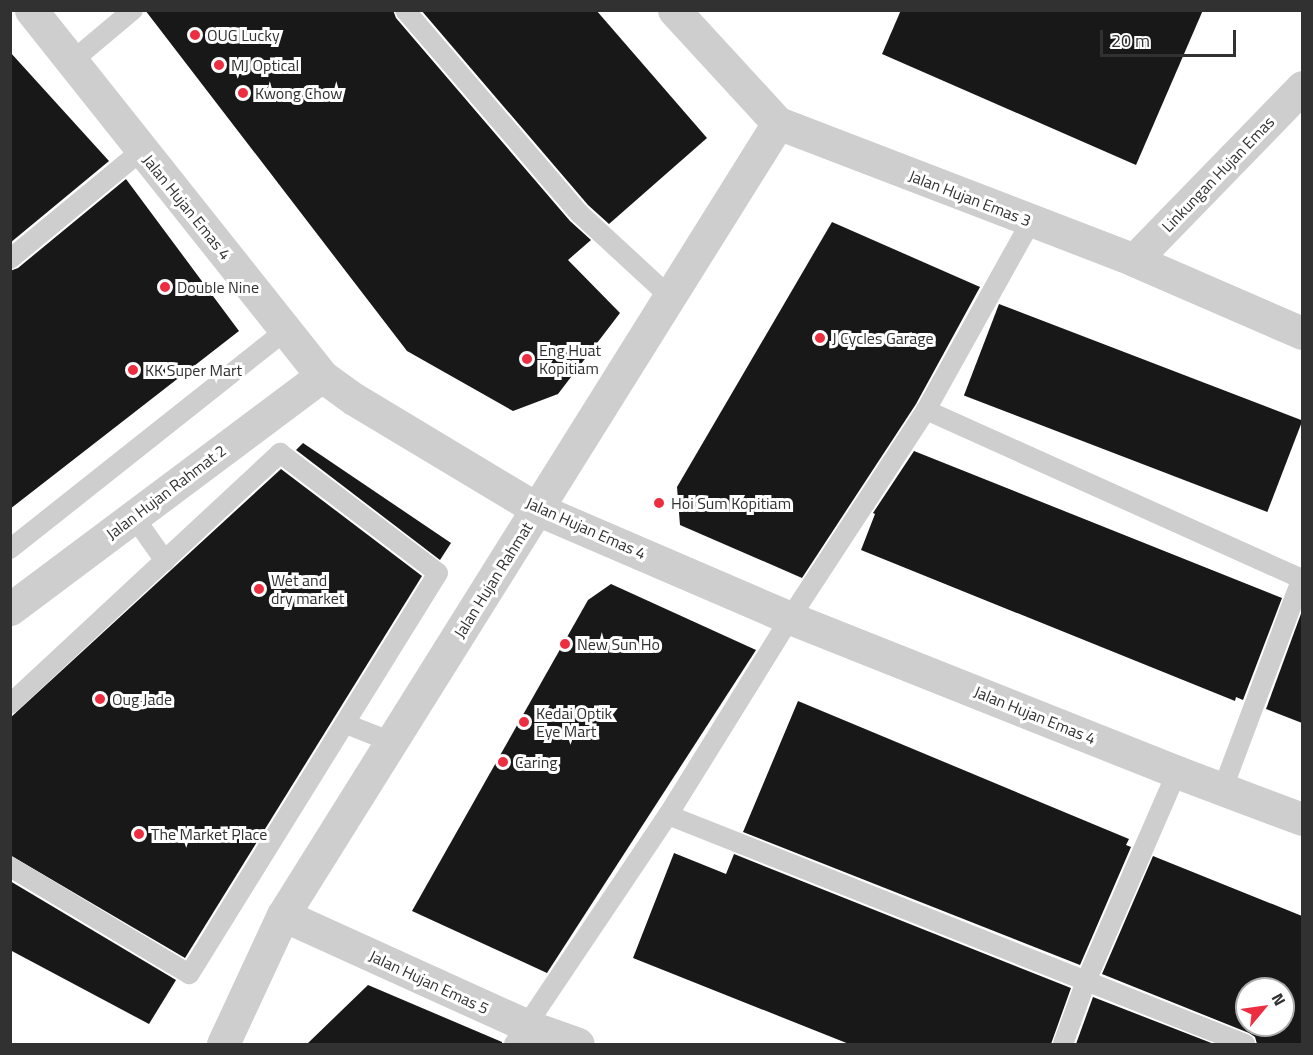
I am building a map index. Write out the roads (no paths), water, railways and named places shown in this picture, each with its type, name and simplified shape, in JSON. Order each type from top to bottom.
[{"type":"street","name":"Jalan Hujan Emas 4","points":[[30,10],[322,376],[354,399],[537,509],[790,618],[1176,772],[1302,819]]},
{"type":"street","name":"Jalan Hujan Emas 3","points":[[674,10],[778,123],[1134,260],[1302,333]]},
{"type":"street","name":"Linkungan Hujan Emas","points":[[1134,260],[1302,87]]},
{"type":"street","name":"Jalan Hujan Rahmat","points":[[223,1044],[283,915],[778,123]]},
{"type":"street","name":"Jalan Hujan Rahmat 2","points":[[10,609],[322,376]]},
{"type":"street","name":"Jalan Hujan Emas 5","points":[[283,915],[519,1035],[578,1044]]},
{"type":"lane","points":[[71,62],[133,10]]},
{"type":"lane","points":[[405,10],[579,213],[669,296]]},
{"type":"lane","points":[[10,259],[142,150]]},
{"type":"lane","points":[[519,1035],[668,815],[790,618],[926,410],[1031,221]]},
{"type":"lane","points":[[10,549],[286,330]]},
{"type":"lane","points":[[926,410],[1302,579],[1223,788]]},
{"type":"lane","points":[[10,704],[280,453],[438,573],[189,974],[10,867]]},
{"type":"lane","points":[[134,517],[165,561]]},
{"type":"lane","points":[[346,724],[392,742]]},
{"type":"lane","points":[[1063,1044],[1086,981],[1176,772]]},
{"type":"lane","points":[[668,815],[1245,1044]]},
{"type":"place","name":"OUG Lucky","points":[[195,35]]},
{"type":"place","name":"MJ Optical","points":[[219,65]]},
{"type":"place","name":"Kwong Chow","points":[[243,93]]},
{"type":"place","name":"Double Nine","points":[[165,287]]},
{"type":"place","name":"J Cycles Garage","points":[[820,338]]},
{"type":"place","name":"Eng Huat Kopitiam","points":[[527,359]]},
{"type":"place","name":"KK Super Mart","points":[[133,370]]},
{"type":"place","name":"Hoi Sum Kopitiam","points":[[659,503]]},
{"type":"place","name":"Wet and dry market","points":[[259,589]]},
{"type":"place","name":"New Sun Ho","points":[[565,644]]},
{"type":"place","name":"Oug Jade","points":[[100,699]]},
{"type":"place","name":"Kedai Optik Eye Mart","points":[[524,722]]},
{"type":"place","name":"Caring","points":[[503,762]]},
{"type":"place","name":"The Market Place","points":[[139,834]]}]
